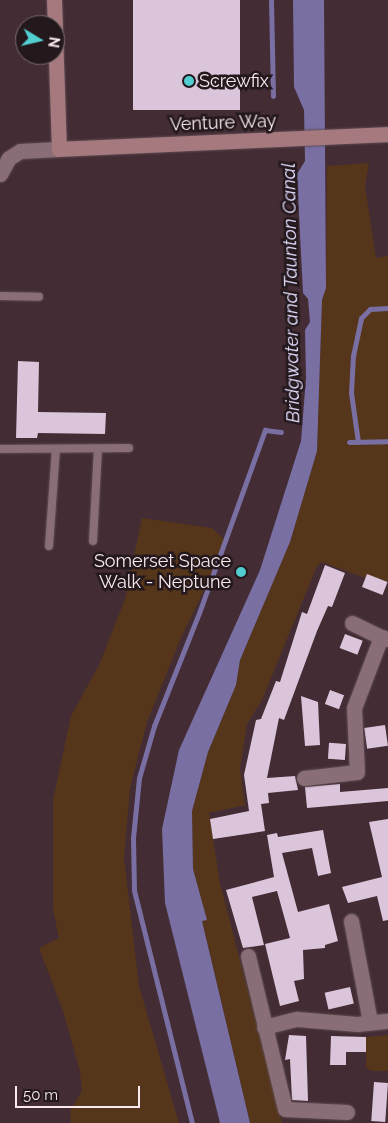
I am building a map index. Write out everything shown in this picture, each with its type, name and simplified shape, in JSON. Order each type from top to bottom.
[{"type":"street","points":[[54,0],[59,149]]},
{"type":"street","name":"Venture Way","points":[[0,174],[9,158],[20,151],[337,138],[388,134]]},
{"type":"street","points":[[304,778],[357,772],[354,708],[384,638],[352,623]]},
{"type":"street","points":[[351,921],[370,1022]]},
{"type":"street","points":[[248,956],[264,1027],[286,1109],[347,1112]]},
{"type":"street","points":[[264,1027],[297,1019],[388,1021]]},
{"type":"lane","points":[[0,296],[39,297]]},
{"type":"lane","points":[[93,541],[98,448]]},
{"type":"lane","points":[[0,450],[129,448]]},
{"type":"lane","points":[[49,546],[56,449]]},
{"type":"shaded area","points":[[293,0],[324,0],[326,288],[322,300],[317,451],[290,542],[240,660],[236,685],[208,752],[192,811],[193,869],[207,920],[202,921],[250,1123],[220,1123],[165,903],[162,829],[179,750],[260,570],[301,441],[306,378],[305,330],[310,322],[308,299],[303,293],[297,174],[305,161],[304,110],[294,87]]},
{"type":"shaded area","points":[[369,163],[365,186],[376,258],[388,256],[388,582],[367,575],[365,578],[322,562],[317,566],[262,700],[247,724],[240,769],[245,805],[209,813],[220,883],[282,1123],[250,1123],[202,920],[207,920],[193,869],[192,811],[208,752],[236,685],[240,660],[290,542],[317,451],[322,300],[326,288],[327,166]]},
{"type":"shaded area","points":[[142,518],[212,528],[227,542],[180,640],[147,722],[130,788],[124,858],[139,986],[179,1123],[71,1123],[70,1111],[82,1091],[80,1071],[63,1011],[39,948],[59,938],[53,910],[53,800],[71,716],[100,663],[125,599]]},
{"type":"shaded area","points":[[388,1035],[388,1071],[371,1071],[366,1067],[366,1037]]},
{"type":"building","points":[[133,0],[240,0],[240,110],[133,110]]},
{"type":"building","points":[[18,361],[39,362],[38,412],[106,413],[105,434],[38,433],[37,438],[16,438]]},
{"type":"building","points":[[325,565],[345,573],[332,607],[328,606],[317,631],[284,720],[279,718],[267,778],[295,776],[298,790],[268,793],[269,803],[261,804],[265,831],[213,839],[210,819],[249,811],[244,775],[256,720],[261,719],[276,681],[280,682],[302,612],[307,614]]},
{"type":"building","points":[[367,574],[388,582],[383,595],[362,587]]},
{"type":"building","points":[[345,634],[363,641],[357,655],[340,648]]},
{"type":"building","points":[[330,690],[344,695],[339,709],[325,704]]},
{"type":"building","points":[[301,696],[318,702],[320,745],[305,746]]},
{"type":"building","points":[[385,725],[388,746],[367,749],[364,728]]},
{"type":"building","points":[[329,743],[346,744],[345,760],[328,759]]},
{"type":"building","points":[[340,784],[340,792],[388,788],[388,801],[307,808],[305,787]]},
{"type":"building","points":[[388,819],[388,920],[383,921],[377,896],[348,903],[342,887],[382,877],[369,822]]},
{"type":"building","points":[[323,830],[331,873],[318,876],[312,848],[282,853],[298,912],[329,904],[338,941],[325,945],[325,948],[303,950],[304,979],[294,981],[299,1001],[280,1006],[265,944],[290,938],[277,891],[252,897],[264,945],[243,948],[226,890],[274,877],[267,835],[277,833],[278,837]]},
{"type":"building","points":[[350,987],[354,1004],[328,1009],[325,993]]},
{"type":"building","points":[[289,1035],[306,1036],[308,1101],[292,1100],[290,1059],[285,1060]]},
{"type":"building","points":[[331,1036],[366,1037],[366,1052],[346,1052],[346,1065],[330,1065]]},
{"type":"building","points":[[374,1082],[388,1083],[385,1122],[371,1121]]},
{"type":"waterway","points":[[271,0],[273,96]]},
{"type":"waterway","points":[[358,442],[351,393],[353,356],[361,318],[370,309],[388,308]]},
{"type":"waterway","name":"Bridgwater and Taunton Canal","points":[[192,1123],[134,890],[133,838],[139,778],[154,726],[199,613],[265,430],[281,432]]},
{"type":"waterway","points":[[349,442],[388,441]]},
{"type":"place","name":"Screwfix","points":[[189,81]]},
{"type":"place","name":"Somerset Space Walk - Neptune","points":[[241,572]]}]
